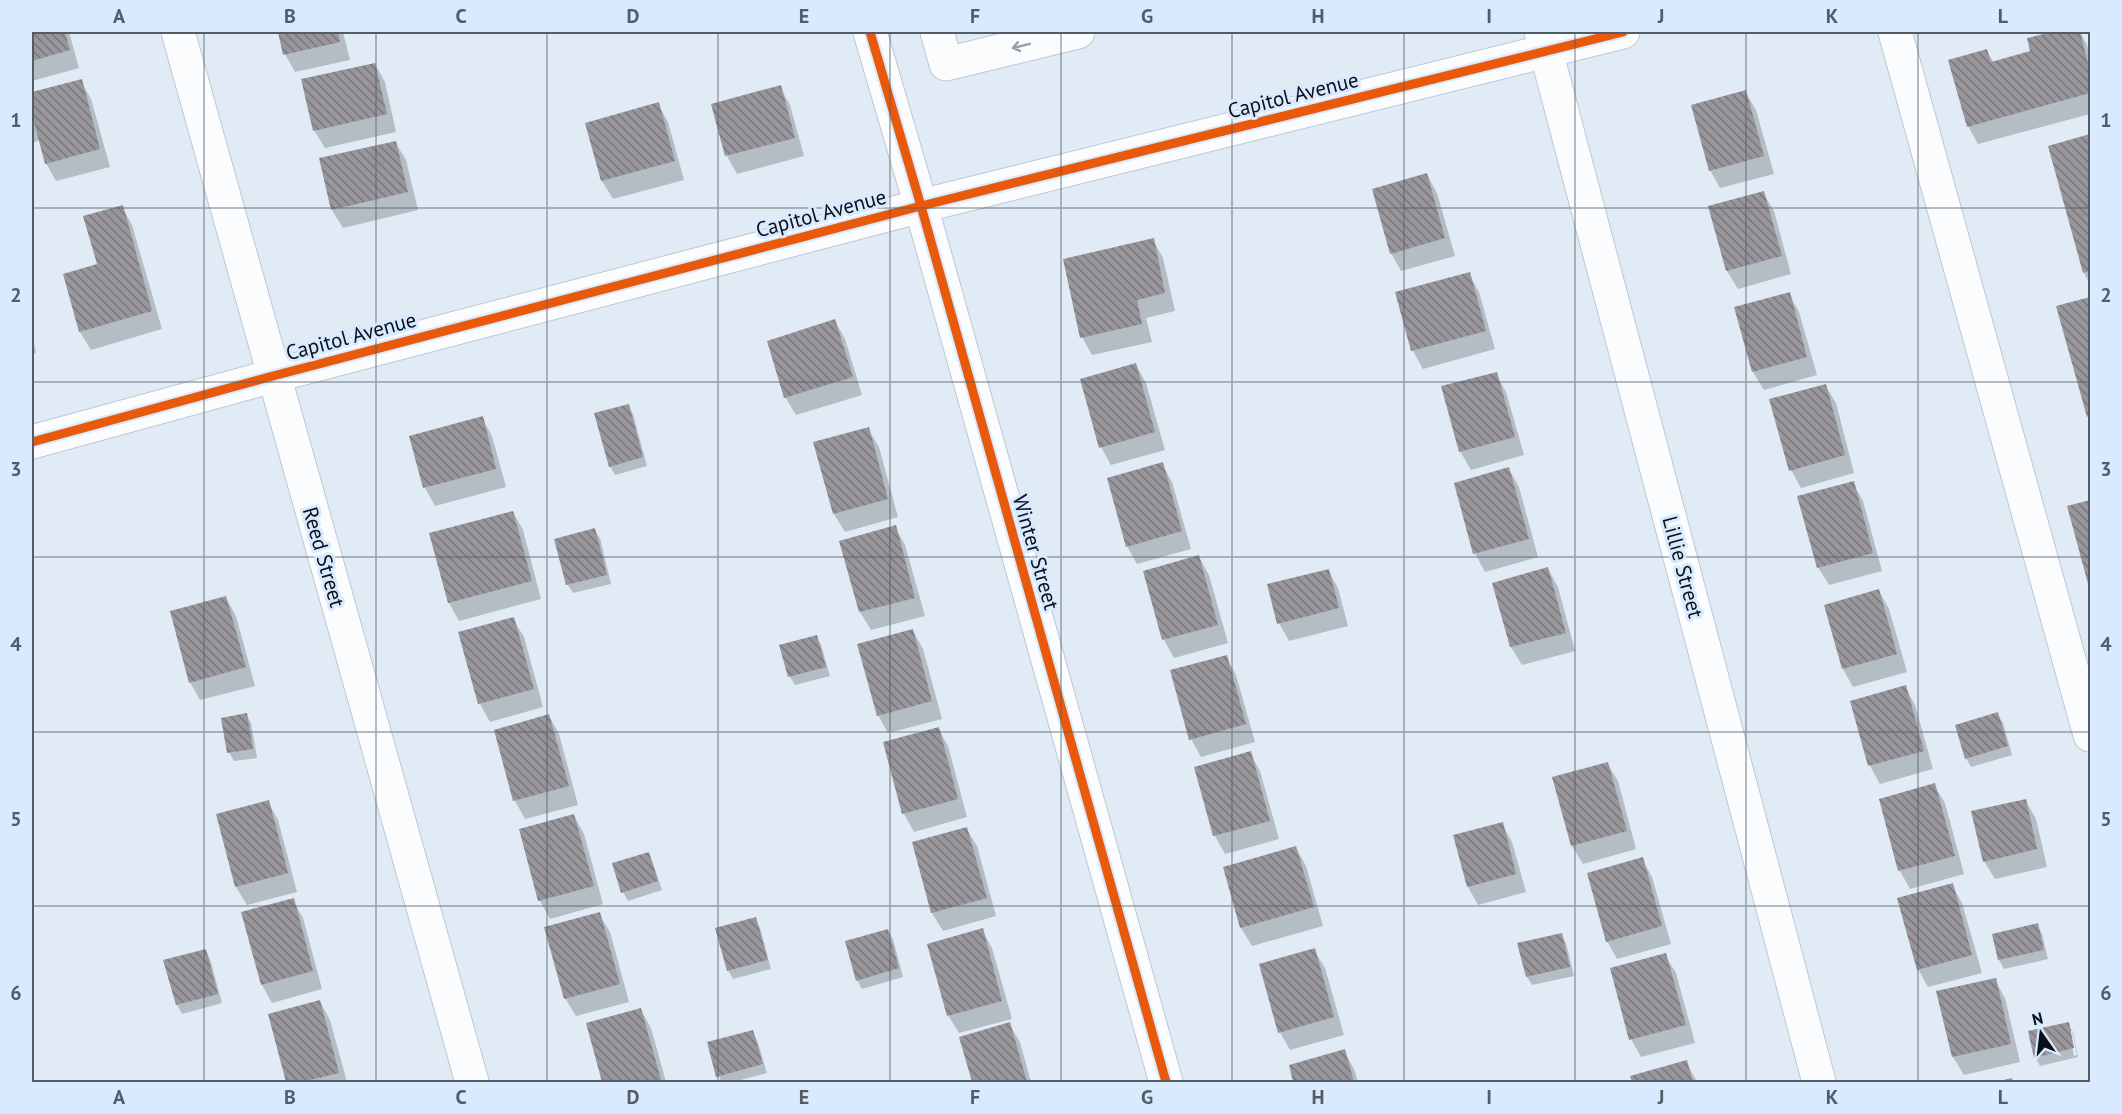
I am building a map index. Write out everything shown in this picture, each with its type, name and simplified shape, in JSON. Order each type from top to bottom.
[{"type":"street","name":"Reed Street","points":[[178,32],[471,1083]]},
{"type":"street","name":"Winter Street","points":[[870,32],[921,206],[1166,1083]]},
{"type":"street","points":[[937,32],[946,64],[1078,32]]},
{"type":"street","name":"Capitol Avenue","points":[[32,442],[273,376],[1544,41],[1623,32]]},
{"type":"street","points":[[1895,32],[2091,735]]},
{"type":"street","name":"Lillie Street","points":[[1544,41],[1819,1083]]},
{"type":"building","points":[[32,32],[65,32],[70,50],[32,61]]},
{"type":"building","points":[[278,32],[338,32],[340,42],[283,55]]},
{"type":"building","points":[[2053,32],[2080,32],[2090,71],[2090,93],[1967,127],[1948,60],[1987,49],[1991,62],[2030,51],[2027,38]]},
{"type":"building","points":[[375,63],[387,114],[313,131],[301,79]]},
{"type":"building","points":[[82,79],[100,149],[45,164],[34,122],[32,122],[32,92]]},
{"type":"building","points":[[781,85],[795,138],[725,156],[711,104]]},
{"type":"building","points":[[1746,90],[1764,156],[1709,171],[1691,105]]},
{"type":"building","points":[[659,102],[675,161],[601,181],[585,123]]},
{"type":"building","points":[[2090,134],[2090,271],[2083,273],[2048,146]]},
{"type":"building","points":[[396,141],[408,192],[331,210],[319,158]]},
{"type":"building","points":[[1427,173],[1445,238],[1390,254],[1372,189]]},
{"type":"building","points":[[1764,191],[1782,256],[1726,271],[1708,206]]},
{"type":"building","points":[[123,205],[152,311],[79,332],[63,274],[97,264],[83,216]]},
{"type":"building","points":[[1154,238],[1165,293],[1137,300],[1142,324],[1080,338],[1063,259]]},
{"type":"building","points":[[1470,272],[1486,331],[1411,351],[1395,292]]},
{"type":"building","points":[[1790,292],[1807,357],[1752,372],[1734,307]]},
{"type":"building","points":[[2090,297],[2090,415],[2087,417],[2056,306]]},
{"type":"building","points":[[835,319],[853,377],[784,398],[767,341]]},
{"type":"building","points":[[1136,363],[1155,432],[1099,448],[1080,379]]},
{"type":"building","points":[[1497,372],[1515,437],[1459,452],[1441,386]]},
{"type":"building","points":[[1826,384],[1845,455],[1789,471],[1769,399]]},
{"type":"building","points":[[629,404],[643,457],[609,467],[594,413]]},
{"type":"building","points":[[483,416],[496,469],[423,488],[409,436]]},
{"type":"building","points":[[869,427],[888,499],[833,514],[813,442]]},
{"type":"building","points":[[1163,462],[1182,531],[1126,547],[1107,478]]},
{"type":"building","points":[[1509,467],[1529,539],[1473,554],[1454,483]]},
{"type":"building","points":[[1854,481],[1873,553],[1817,568],[1797,496]]},
{"type":"building","points":[[2090,500],[2090,591],[2067,506]]},
{"type":"building","points":[[513,511],[532,581],[448,603],[429,533]]},
{"type":"building","points":[[896,525],[915,598],[859,612],[839,541]]},
{"type":"building","points":[[595,528],[607,575],[566,585],[554,539]]},
{"type":"building","points":[[1199,555],[1218,625],[1162,640],[1143,571]]},
{"type":"building","points":[[1548,567],[1566,633],[1510,647],[1492,583]]},
{"type":"building","points":[[1329,569],[1339,608],[1277,624],[1267,584]]},
{"type":"building","points":[[1879,589],[1897,654],[1842,669],[1824,605]]},
{"type":"building","points":[[226,596],[246,667],[189,683],[170,611]]},
{"type":"building","points":[[514,617],[534,689],[478,704],[458,632]]},
{"type":"building","points":[[913,629],[932,701],[877,716],[857,644]]},
{"type":"building","points":[[817,635],[826,667],[788,677],[779,645]]},
{"type":"building","points":[[1227,655],[1246,724],[1189,740],[1170,670]]},
{"type":"building","points":[[1906,685],[1924,751],[1868,766],[1850,701]]},
{"type":"building","points":[[1998,712],[2008,746],[1965,759],[1955,725]]},
{"type":"building","points":[[247,713],[253,749],[227,753],[221,718]]},
{"type":"building","points":[[549,714],[569,786],[513,801],[494,730]]},
{"type":"building","points":[[939,727],[958,799],[902,814],[883,742]]},
{"type":"building","points":[[1251,751],[1270,821],[1213,836],[1194,767]]},
{"type":"building","points":[[1608,762],[1627,831],[1571,846],[1552,777]]},
{"type":"building","points":[[1935,783],[1955,856],[1898,871],[1879,799]]},
{"type":"building","points":[[2026,799],[2037,849],[1983,862],[1971,811]]},
{"type":"building","points":[[269,800],[288,873],[235,887],[216,814]]},
{"type":"building","points":[[574,814],[594,886],[538,901],[519,829]]},
{"type":"building","points":[[1503,822],[1516,874],[1467,887],[1453,835]]},
{"type":"building","points":[[967,827],[987,898],[931,913],[912,842]]},
{"type":"building","points":[[1296,846],[1314,907],[1240,928],[1223,867]]},
{"type":"building","points":[[649,852],[658,881],[621,893],[612,863]]},
{"type":"building","points":[[1643,857],[1662,926],[1606,942],[1587,873]]},
{"type":"building","points":[[1953,883],[1972,955],[1917,970],[1897,898]]},
{"type":"building","points":[[294,898],[313,971],[261,985],[241,912]]},
{"type":"building","points":[[600,912],[620,984],[564,999],[544,927]]},
{"type":"building","points":[[756,917],[768,960],[727,971],[715,928]]},
{"type":"building","points":[[2038,923],[2044,950],[1998,960],[1992,934]]},
{"type":"building","points":[[983,928],[1002,1001],[947,1016],[927,944]]},
{"type":"building","points":[[888,929],[899,968],[856,981],[845,941]]},
{"type":"building","points":[[1562,933],[1570,967],[1526,977],[1517,943]]},
{"type":"building","points":[[1315,948],[1334,1017],[1278,1033],[1259,964]]},
{"type":"building","points":[[206,949],[218,994],[176,1005],[163,960]]},
{"type":"building","points":[[1666,953],[1686,1025],[1629,1040],[1610,968]]},
{"type":"building","points":[[1996,978],[2011,1044],[1952,1057],[1936,991]]},
{"type":"building","points":[[320,1000],[339,1073],[302,1082],[286,1082],[268,1014]]},
{"type":"building","points":[[641,1008],[661,1080],[602,1082],[586,1023]]},
{"type":"building","points":[[1010,1022],[1027,1082],[972,1082],[959,1037]]},
{"type":"building","points":[[2069,1022],[2074,1048],[2034,1058],[2028,1031]]},
{"type":"building","points":[[753,1030],[763,1064],[716,1077],[707,1042]]},
{"type":"building","points":[[1345,1049],[1354,1082],[1293,1082],[1289,1065]]},
{"type":"building","points":[[1687,1060],[1693,1082],[1632,1082],[1630,1076]]},
{"type":"building","points":[[2012,1078],[2013,1082],[1996,1082]]},
{"type":"cycle path","points":[[870,32],[921,206],[1166,1082]]},
{"type":"cycle path","points":[[32,442],[273,376],[921,206],[1623,32]]}]
